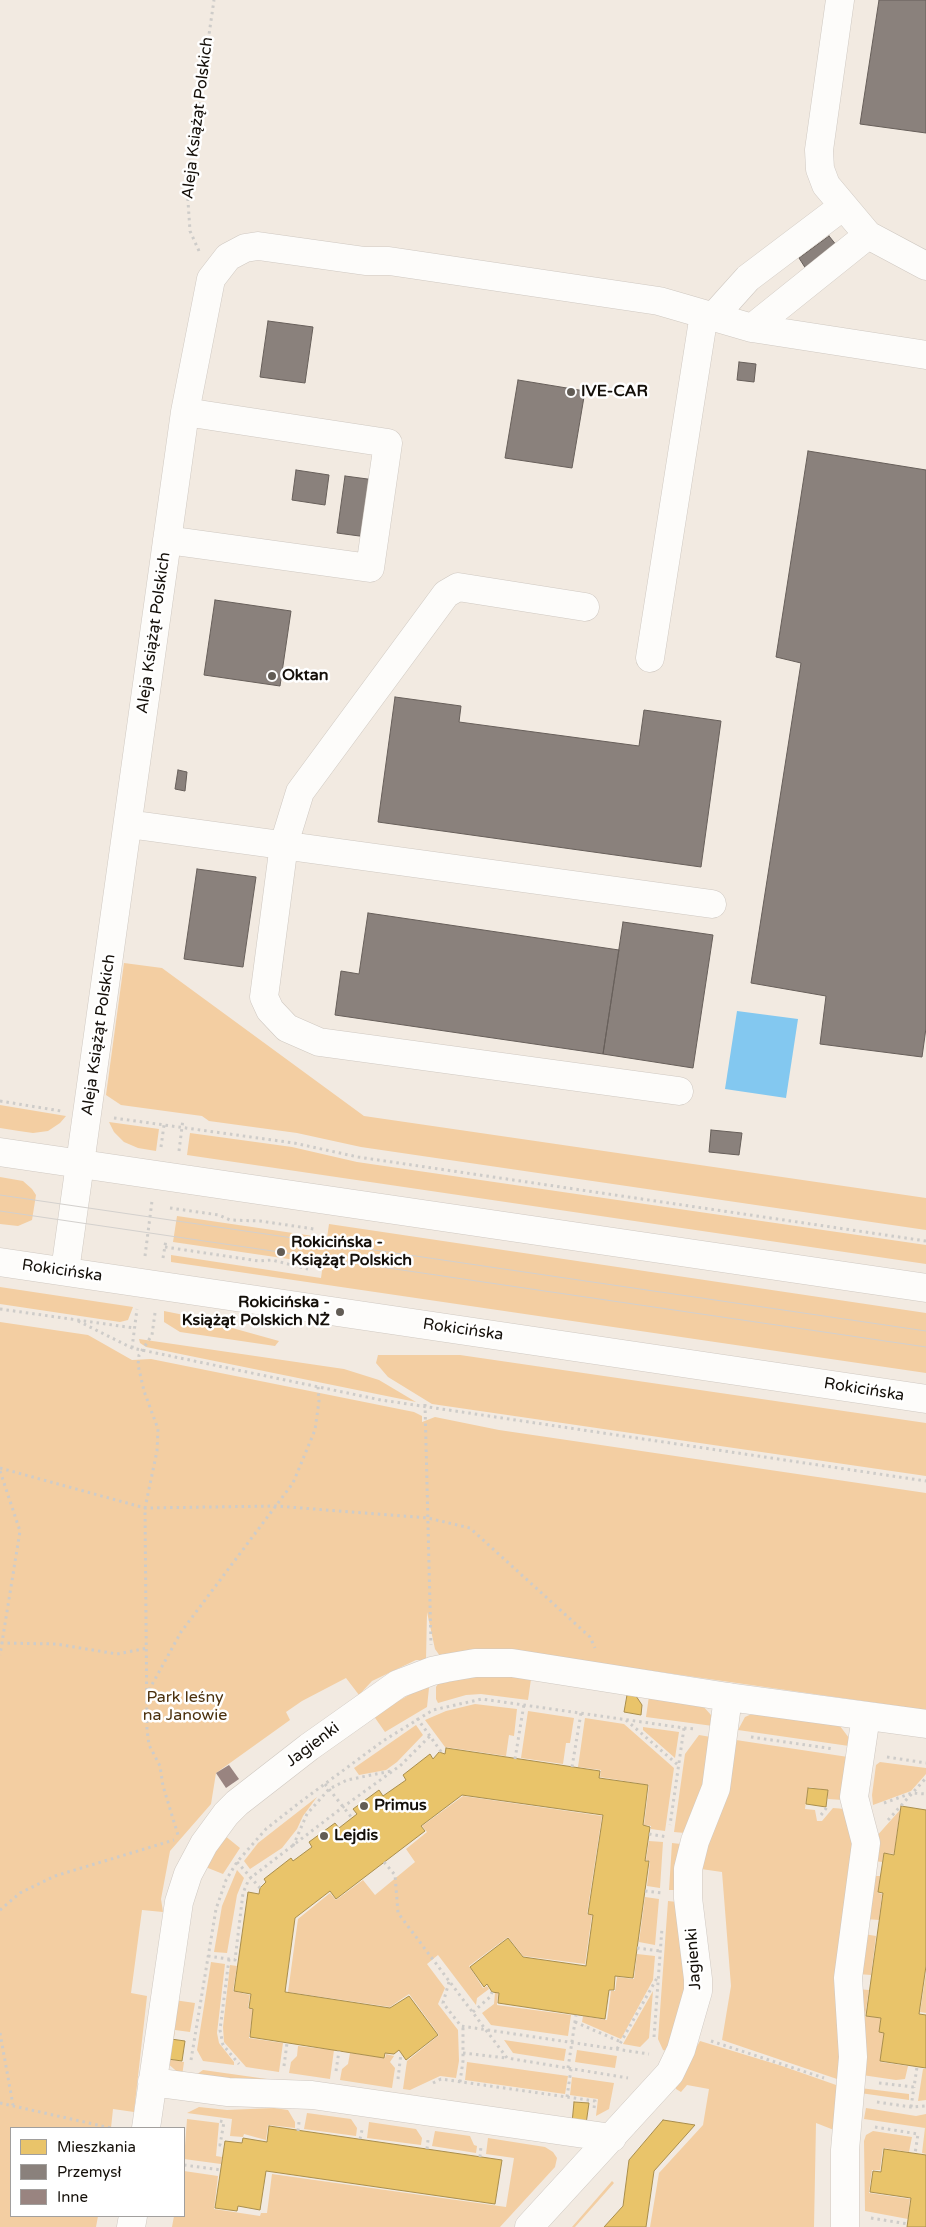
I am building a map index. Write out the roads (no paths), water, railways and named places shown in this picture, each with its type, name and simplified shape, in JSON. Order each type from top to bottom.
[{"type":"street","points":[[840,0],[819,150],[820,169],[826,185],[868,235],[926,266]]},
{"type":"street","points":[[650,658],[708,316],[748,278],[842,206]]},
{"type":"street","points":[[752,328],[868,235]]},
{"type":"street","name":"Aleja Książąt Polskich","points":[[65,1271],[185,412],[210,279],[228,257],[244,248],[258,246],[364,261],[389,262],[649,300],[708,316]]},
{"type":"street","points":[[708,316],[752,328],[926,355]]},
{"type":"street","points":[[167,540],[370,568],[387,452],[388,443],[185,412]]},
{"type":"street","points":[[585,607],[458,587],[446,594],[300,792],[284,844],[264,997],[270,1010],[287,1028],[319,1042],[679,1091]]},
{"type":"street","points":[[128,824],[712,904]]},
{"type":"street","points":[[0,1152],[926,1288]]},
{"type":"street","name":"Rokicińska","points":[[0,1262],[926,1399]]},
{"type":"street","name":"Jagienki","points":[[146,2127],[179,1902],[188,1874],[210,1834],[238,1803],[309,1747],[398,1684],[432,1671],[476,1663],[512,1663],[728,1697],[926,1724]]},
{"type":"street","name":"Jagienki","points":[[529,2227],[670,2073],[686,2035],[698,1991],[688,1898],[688,1869],[695,1841],[716,1788],[728,1697]]},
{"type":"street","points":[[858,2223],[845,2150],[853,2032],[848,1997],[848,1978],[866,1843],[854,1797],[866,1716]]},
{"type":"street","points":[[152,2082],[245,2093],[312,2095],[612,2138]]},
{"type":"water","points":[[737,1011],[798,1019],[786,1098],[725,1089]]},
{"type":"tram line","points":[[0,1195],[926,1331]]},
{"type":"tram line","points":[[0,1211],[926,1347]]},
{"type":"place","name":"IVE-CAR","points":[[571,392]]},
{"type":"place","name":"Oktan","points":[[272,676]]},
{"type":"place","name":"Rokicińska - Książąt Polskich","points":[[281,1252]]},
{"type":"place","name":"Rokicińska - Książąt Polskich NŻ","points":[[340,1312]]},
{"type":"place","name":"Primus","points":[[364,1806]]},
{"type":"place","name":"Lejdis","points":[[324,1836]]},
{"type":"park label","name":"Park leśny na Janowie","points":[[185,1707]]}]
